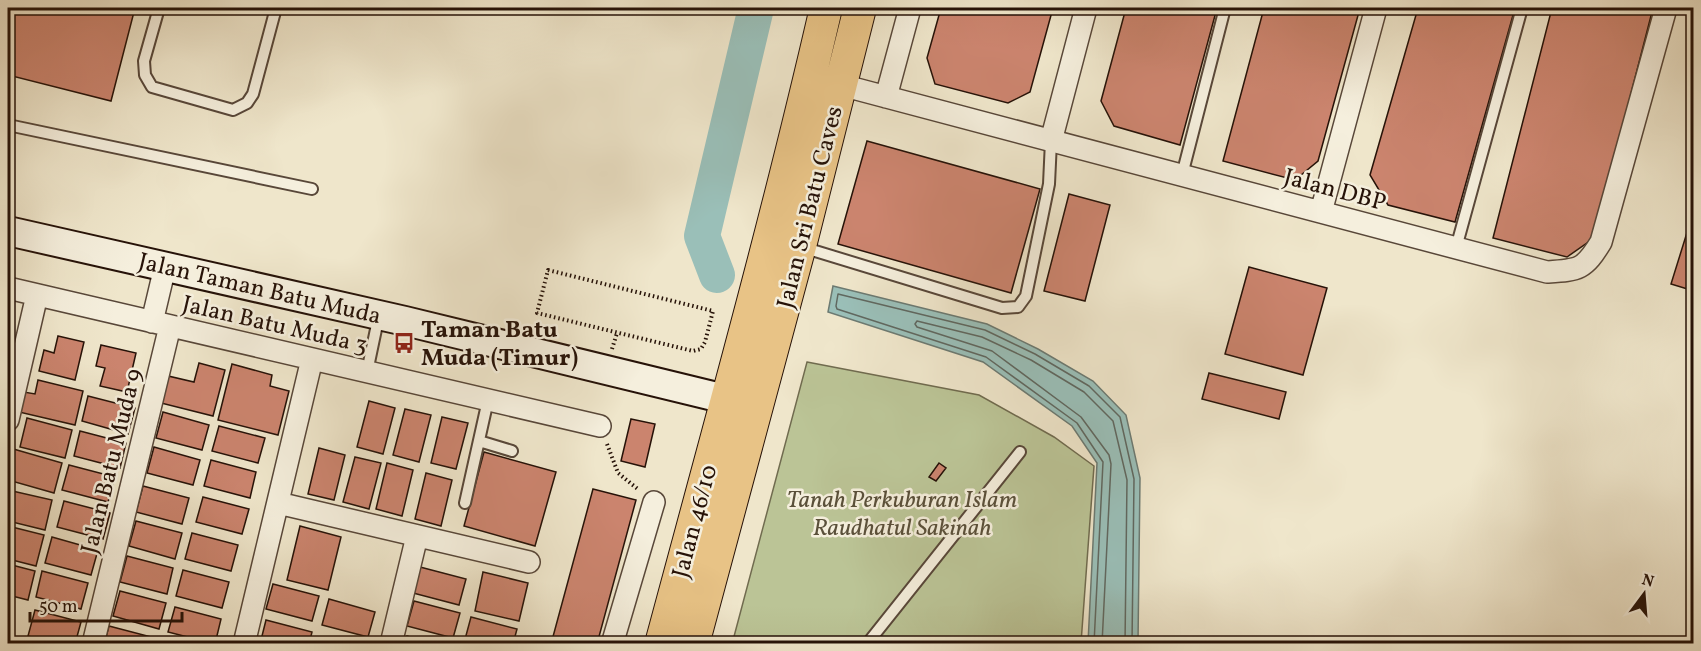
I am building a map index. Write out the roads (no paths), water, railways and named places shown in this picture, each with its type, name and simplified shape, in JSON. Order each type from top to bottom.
[{"type":"main road","name":"Jalan Sri Batu Caves","points":[[742,403],[825,8]]},
{"type":"main road","name":"Jalan Sri Batu Caves","points":[[742,403],[800,246],[860,8]]},
{"type":"main road","name":"Jalan 46/10","points":[[661,644],[742,403]]},
{"type":"main road","name":"Jalan 46/10","points":[[693,644],[742,403]]},
{"type":"street","points":[[886,97],[910,8]]},
{"type":"street","points":[[1051,141],[1086,8]]},
{"type":"street","points":[[1321,212],[1376,8]]},
{"type":"street","name":"Jalan DBP","points":[[810,77],[1547,272],[1575,270],[1590,260],[1601,242],[1666,8]]},
{"type":"street","name":"Jalan Taman Batu Muda","points":[[8,231],[379,315],[742,403]]},
{"type":"street","name":"Jalan Batu Muda 9","points":[[93,644],[161,324],[165,267]]},
{"type":"street","name":"Jalan Batu Muda 3","points":[[8,288],[600,426]]},
{"type":"street","points":[[8,420],[37,295]]},
{"type":"street","points":[[244,644],[312,359]]},
{"type":"street","points":[[614,644],[654,502]]},
{"type":"street","points":[[278,503],[529,562]]},
{"type":"street","points":[[391,644],[417,536]]},
{"type":"lane","points":[[159,8],[144,61],[145,75],[152,87],[233,110],[247,103],[253,94],[276,8]]},
{"type":"lane","points":[[1182,175],[1225,8]]},
{"type":"lane","points":[[1456,248],[1522,8]]},
{"type":"lane","points":[[8,125],[312,189]]},
{"type":"lane","points":[[800,246],[1002,308],[1018,307],[1026,296],[1049,184],[1051,141]]},
{"type":"lane","points":[[367,372],[379,315]]},
{"type":"lane","points":[[465,503],[488,400]]},
{"type":"lane","points":[[479,441],[512,451]]},
{"type":"lane","points":[[867,644],[1020,452]]},
{"type":"water","points":[[833,286],[987,324],[1038,349],[1093,381],[1126,415],[1140,478],[1138,643],[1088,643],[1097,463],[1072,426],[983,362],[828,312]]},
{"type":"waterway","points":[[717,275],[702,236],[756,8]]},
{"type":"place","name":"Taman Batu Muda (Timur)","points":[[404,343]]},
{"type":"park label","name":"Tanah Perkuburan Islam Raudhatul Sakinah","points":[[902,513]]}]
